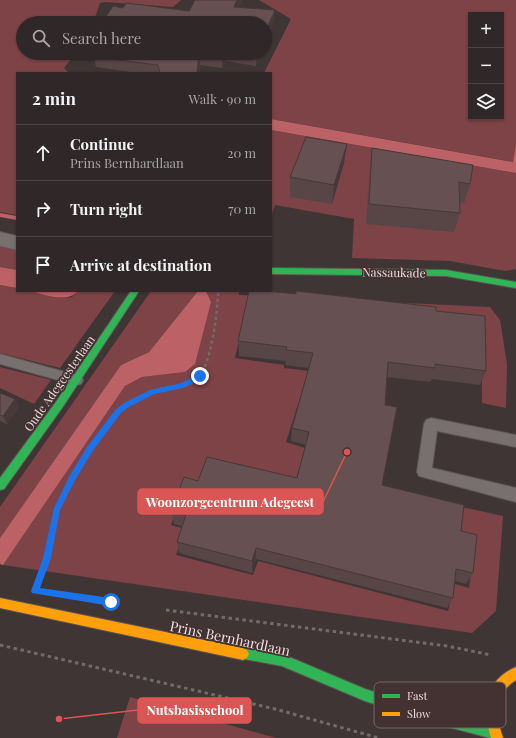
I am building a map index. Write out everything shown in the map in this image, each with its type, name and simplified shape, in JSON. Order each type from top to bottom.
[{"type":"street","points":[[0,239],[16,242]]},
{"type":"street","name":"Nassaukade","points":[[272,271],[446,273],[516,285]]},
{"type":"street","name":"Oude Adegeesterlaan","points":[[0,486],[76,380],[134,292]]},
{"type":"street","name":"Prins Bernhardlaan","points":[[0,603],[233,653],[282,660],[374,699]]},
{"type":"street","points":[[502,682],[516,673]]},
{"type":"street","name":"Prins Bernhardlaan","points":[[471,728],[495,735]]},
{"type":"lane","points":[[0,359],[76,380]]},
{"type":"lane","points":[[516,441],[431,424],[424,472],[516,495]]},
{"type":"path","points":[[35,591],[47,558],[57,510],[72,479],[90,449],[118,411],[153,392],[183,386],[200,376],[205,368],[217,317],[219,300],[218,292]]},
{"type":"path","name":"Prins Bernhardlaan","points":[[158,608],[447,646],[494,656]]},
{"type":"path","points":[[0,645],[275,709],[379,738]]},
{"type":"shaded area","points":[[0,0],[181,0],[173,7],[105,2],[100,3],[95,16],[16,16],[16,60],[70,60],[64,68],[68,72],[16,72],[16,215],[0,212]]},
{"type":"shaded area","points":[[259,0],[516,0],[516,144],[514,162],[272,119],[272,72],[264,72],[270,60],[272,60],[272,57],[291,19]]},
{"type":"shaded area","points":[[272,119],[513,162],[516,144],[516,173],[272,130]]},
{"type":"shaded area","points":[[272,130],[516,173],[516,269],[505,271],[450,261],[352,258],[354,219],[275,205],[272,214]]},
{"type":"shaded area","points":[[0,245],[16,249],[16,270],[0,267]]},
{"type":"shaded area","points":[[0,267],[16,270],[16,288],[0,285]]},
{"type":"shaded area","points":[[0,285],[16,288],[16,292],[35,292],[63,298],[72,297],[77,292],[114,292],[60,368],[0,353]]},
{"type":"shaded area","points":[[34,292],[77,292],[73,295],[62,298]]},
{"type":"shaded area","points":[[150,292],[197,292],[149,352],[121,365],[0,538],[0,507]]},
{"type":"shaded area","points":[[197,292],[206,292],[211,302],[195,364],[185,372],[142,377],[125,386],[3,565],[0,564],[0,538],[121,365],[149,352]]},
{"type":"shaded area","points":[[206,292],[239,292],[239,295],[490,307],[500,320],[507,364],[506,408],[482,403],[482,330],[247,302],[235,358],[284,365],[284,368],[319,372],[316,402],[300,398],[286,442],[305,448],[294,488],[198,490],[185,487],[171,525],[185,529],[176,555],[253,575],[258,561],[448,611],[455,584],[469,588],[475,545],[458,541],[462,507],[503,516],[496,611],[472,633],[3,565],[125,386],[142,377],[185,372],[211,302]]},
{"type":"shaded area","points":[[0,367],[51,380],[34,404],[0,388]]},
{"type":"shaded area","points":[[130,697],[276,738],[117,738]]},
{"type":"building","points":[[195,0],[237,0],[234,7],[275,10],[272,17],[107,16],[113,6],[123,8],[126,3],[189,11]]},
{"type":"building","points":[[118,60],[198,60],[197,72],[160,72],[158,65]]},
{"type":"building","points":[[306,137],[347,144],[334,185],[290,177]]},
{"type":"building","points":[[372,148],[473,165],[470,184],[459,182],[460,213],[369,204]]},
{"type":"building","points":[[296,291],[436,307],[436,311],[485,316],[486,371],[435,364],[435,368],[388,362],[385,405],[397,407],[382,485],[464,505],[461,531],[477,535],[473,573],[456,569],[453,598],[256,548],[252,561],[177,542],[186,515],[171,511],[184,477],[198,481],[207,457],[297,478],[309,432],[292,428],[313,353],[286,350],[287,347],[238,341],[249,292],[272,292],[296,294]]},
{"type":"building","points":[[0,393],[15,399],[3,416],[0,415]]},
{"type":"waterway","points":[[0,215],[16,218]]},
{"type":"traffic: fast","points":[[272,271],[446,273],[516,285]]},
{"type":"traffic: fast","points":[[0,486],[59,405],[134,292]]},
{"type":"traffic: fast","points":[[243,654],[282,660],[374,698]]},
{"type":"traffic: fast","points":[[475,728],[494,733]]},
{"type":"traffic: slow","points":[[0,603],[243,654]]},
{"type":"traffic: slow","points":[[504,682],[516,673]]},
{"type":"traffic: slow","points":[[494,728],[497,738]]},
{"type":"place","name":"Woonzorgcentrum Adegeest","points":[[347,452]]},
{"type":"place","name":"Nutsbasisschool","points":[[59,719]]},
{"type":"route","points":[[111,602],[35,591],[47,558],[57,510],[72,479],[90,449],[118,411],[153,392],[164,388],[183,386],[193,382],[200,376]]}]
